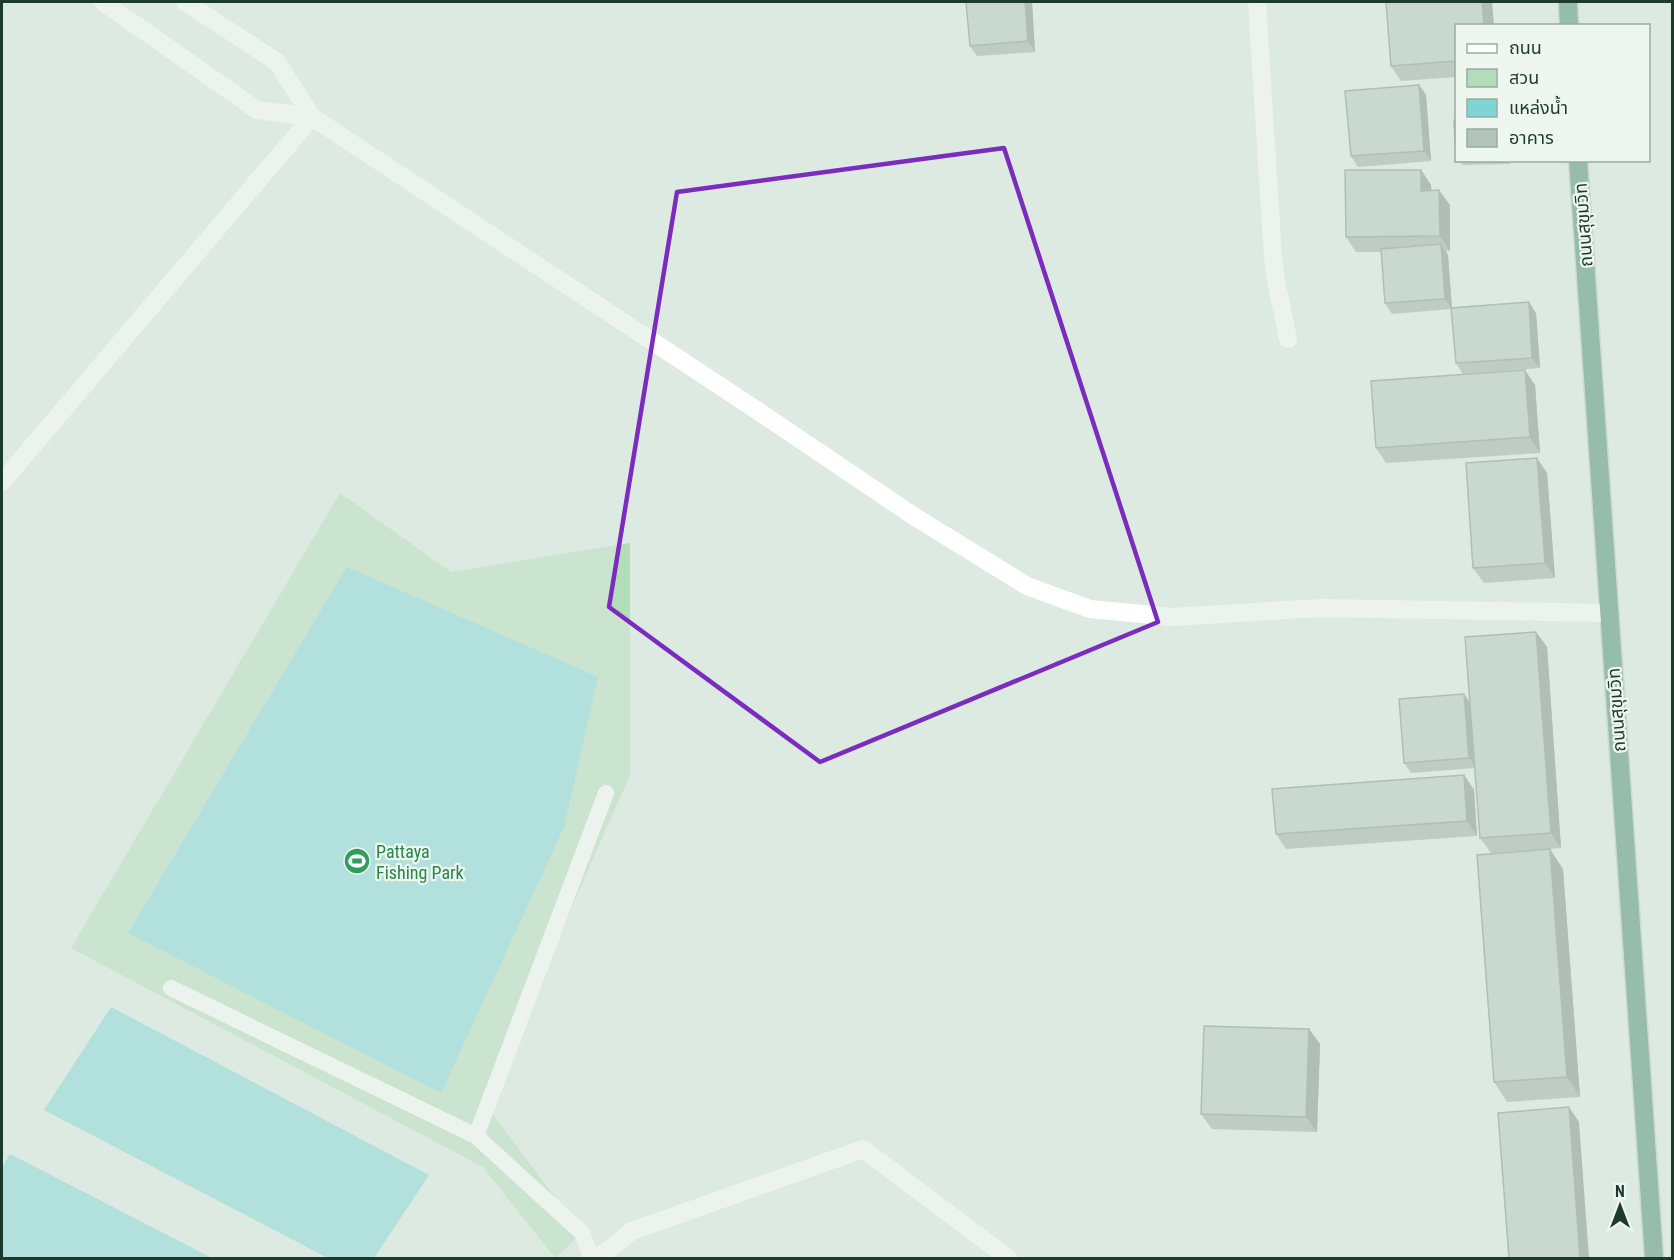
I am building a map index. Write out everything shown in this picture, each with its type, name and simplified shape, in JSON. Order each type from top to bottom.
[{"type":"highway","points":[[1568,2],[1569,24]]},
{"type":"highway","name":"ถนนสุขุมวิท","points":[[1578,162],[1654,1258]]},
{"type":"street","points":[[103,2],[256,110],[312,117]]},
{"type":"street","points":[[185,2],[278,62],[312,117],[748,404],[912,515],[1027,586],[1090,609],[1173,616],[1321,608],[1609,613]]},
{"type":"street","points":[[1257,2],[1273,257],[1288,339]]},
{"type":"street","points":[[2,482],[312,117]]},
{"type":"street","points":[[598,1258],[632,1231],[863,1149],[1008,1258]]},
{"type":"lane","points":[[476,1136],[606,793]]},
{"type":"lane","points":[[171,988],[476,1136],[582,1233],[592,1258]]},
{"type":"highlighted area","points":[[1004,148],[1158,622],[820,762],[609,607],[677,192]]},
{"type":"green space","name":"Pattaya Fishing Park","points":[[340,493],[451,572],[630,543],[630,775],[485,1104],[582,1233],[555,1258],[483,1167],[71,948]]},
{"type":"water","name":"Pattaya Fishing Park","points":[[347,567],[598,677],[564,827],[441,1093],[128,933]]},
{"type":"water","points":[[111,1007],[429,1175],[374,1258],[328,1258],[44,1110]]},
{"type":"water","points":[[10,1154],[212,1258],[2,1258],[2,1168]]},
{"type":"building","points":[[966,2],[1025,2],[1028,41],[970,46]]},
{"type":"building","points":[[1386,2],[1482,2],[1484,24],[1455,24],[1455,61],[1391,66]]},
{"type":"building","points":[[1419,85],[1424,151],[1351,156],[1345,91]]},
{"type":"building","points":[[1345,170],[1421,170],[1421,191],[1439,190],[1440,236],[1346,237]]},
{"type":"building","points":[[1441,244],[1445,299],[1385,303],[1381,249]]},
{"type":"building","points":[[1529,302],[1532,358],[1456,363],[1451,308]]},
{"type":"building","points":[[1525,370],[1530,437],[1376,448],[1371,381]]},
{"type":"building","points":[[1537,458],[1545,563],[1473,568],[1466,463]]},
{"type":"building","points":[[1536,632],[1551,833],[1480,838],[1465,637]]},
{"type":"building","points":[[1464,694],[1469,758],[1404,763],[1399,699]]},
{"type":"building","points":[[1464,775],[1467,821],[1276,834],[1272,789]]},
{"type":"building","points":[[1550,849],[1567,1077],[1494,1082],[1477,855]]},
{"type":"building","points":[[1204,1026],[1309,1029],[1306,1117],[1201,1114]]},
{"type":"building","points":[[1569,1107],[1580,1258],[1509,1258],[1498,1113]]},
{"type":"place","name":"Pattaya Fishing Park","points":[[357,861]]}]
